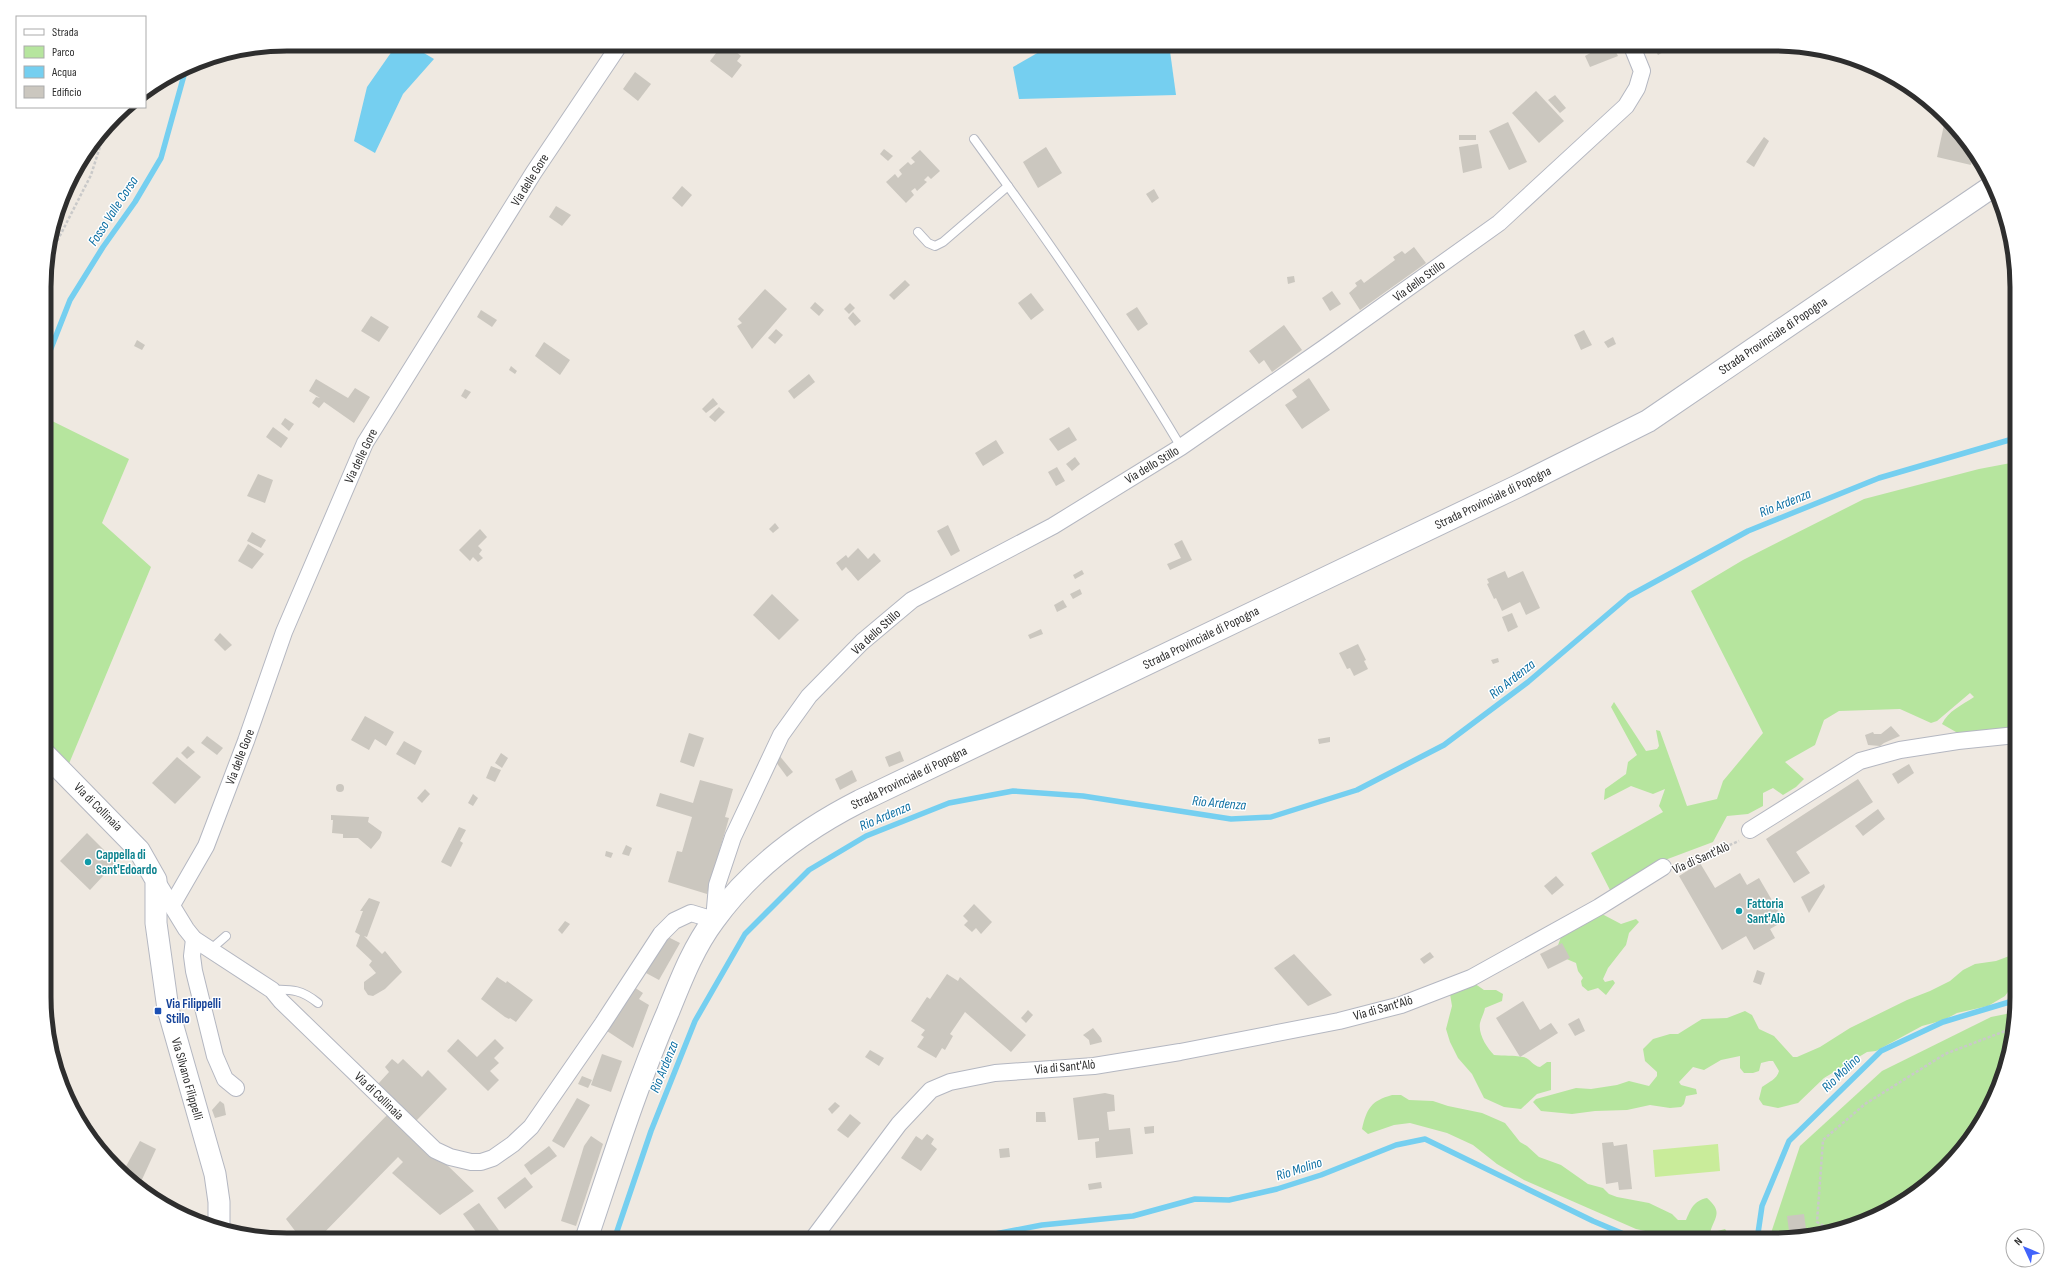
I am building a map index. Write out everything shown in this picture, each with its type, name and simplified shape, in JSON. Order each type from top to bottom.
[{"type":"main road","name":"Strada Provinciale di Popogna","points":[[588,1233],[648,1059],[696,947],[731,898],[771,857],[822,822],[848,807],[1509,491],[1648,421],[1989,189]]},
{"type":"street","name":"Via delle Gore","points":[[172,905],[206,846],[246,741],[284,632],[365,443],[534,172],[615,51]]},
{"type":"street","name":"Via dello Stillo","points":[[714,920],[717,885],[733,837],[781,735],[809,696],[857,648],[912,600],[1053,526],[1181,447],[1324,348],[1499,223],[1626,106],[1637,88],[1642,71],[1634,51]]},
{"type":"street","points":[[1750,830],[1860,761],[1900,750],[1958,741],[2010,738]]},
{"type":"street","name":"Via di Collinaia","points":[[51,760],[139,850],[186,929],[194,939],[272,990],[281,1001],[435,1150],[450,1157],[470,1162],[481,1162],[493,1158],[531,1127],[603,1023],[661,934],[674,920],[691,913],[714,920]]},
{"type":"street","name":"Via di Sant'Alò","points":[[817,1233],[899,1124],[931,1090],[950,1082],[995,1073],[1094,1066],[1180,1052],[1339,1021],[1401,1005],[1471,978],[1599,907],[1663,866]]},
{"type":"street","name":"Via Silvano Filippelli","points":[[156,880],[156,923],[168,1009],[215,1174],[219,1202],[218,1222]]},
{"type":"street","points":[[194,939],[192,956],[194,971],[215,1056],[225,1079],[236,1088]]},
{"type":"lane","points":[[974,139],[1008,186],[1148,392],[1181,447]]},
{"type":"lane","points":[[918,232],[928,243],[935,246],[943,242],[1008,186]]},
{"type":"lane","points":[[210,950],[226,936]]},
{"type":"lane","points":[[272,990],[293,989],[310,996],[318,1003]]},
{"type":"path","points":[[55,245],[91,175],[102,141]]},
{"type":"path","name":"Via di Sant'Alò","points":[[1663,866],[1666,873],[1752,836],[1750,830]]},
{"type":"path","points":[[1825,1227],[1817,1222],[1823,1140],[1865,1104],[1945,1054],[2007,1031]]},
{"type":"green space","points":[[51,420],[129,459],[102,523],[151,567],[68,766],[51,751]]},
{"type":"green space","points":[[2010,463],[2010,731],[1963,736],[1942,724],[1948,715],[1974,697],[1970,693],[1937,721],[1931,723],[1900,709],[1839,711],[1824,720],[1815,745],[1785,762],[1804,779],[1796,787],[1783,795],[1773,788],[1763,793],[1763,806],[1748,814],[1727,816],[1713,842],[1665,860],[1611,892],[1591,853],[1663,812],[1659,806],[1665,789],[1653,794],[1631,786],[1604,800],[1605,789],[1626,774],[1628,762],[1637,755],[1611,707],[1614,702],[1646,751],[1657,749],[1659,746],[1656,730],[1660,731],[1687,806],[1717,799],[1723,781],[1763,733],[1691,591],[1743,560],[1864,499],[1979,469]]},
{"type":"green space","points":[[1602,914],[1621,924],[1636,919],[1639,922],[1629,933],[1626,945],[1608,968],[1603,979],[1605,982],[1613,980],[1615,983],[1606,995],[1598,988],[1588,991],[1582,986],[1581,981],[1583,978],[1578,971],[1576,963],[1562,957],[1557,948],[1561,937]]},
{"type":"green space","points":[[2010,956],[2010,989],[2005,996],[1988,1006],[1957,1013],[1944,1020],[1922,1026],[1876,1051],[1867,1052],[1824,1078],[1798,1103],[1778,1108],[1763,1105],[1759,1099],[1762,1087],[1775,1078],[1779,1071],[1773,1061],[1769,1061],[1761,1063],[1759,1071],[1744,1073],[1740,1068],[1740,1056],[1721,1060],[1704,1070],[1693,1067],[1679,1082],[1681,1085],[1696,1089],[1697,1094],[1686,1096],[1684,1104],[1681,1107],[1670,1108],[1650,1105],[1627,1110],[1595,1111],[1572,1114],[1541,1111],[1533,1102],[1536,1099],[1576,1088],[1591,1089],[1617,1085],[1629,1081],[1649,1086],[1657,1076],[1657,1072],[1645,1061],[1643,1049],[1653,1039],[1670,1034],[1678,1034],[1702,1019],[1727,1018],[1745,1011],[1752,1015],[1759,1029],[1774,1036],[1793,1057],[1797,1057],[1820,1047],[1850,1028],[1950,981],[1963,970],[1975,964],[1996,961]]},
{"type":"green space","points":[[1471,981],[1484,990],[1496,990],[1503,994],[1502,1001],[1485,1008],[1480,1023],[1480,1032],[1486,1045],[1494,1055],[1523,1057],[1540,1067],[1547,1062],[1551,1062],[1551,1090],[1537,1094],[1521,1109],[1504,1107],[1484,1098],[1472,1074],[1458,1058],[1450,1042],[1446,1029],[1452,1006],[1450,994]]},
{"type":"green space","points":[[2009,1013],[2005,1043],[1997,1073],[1986,1101],[1970,1128],[1941,1164],[1905,1193],[1878,1209],[1864,1215],[1835,1225],[1820,1228],[1804,1231],[1771,1233],[1800,1146],[1882,1071],[1991,1017]]},
{"type":"green space","points":[[1401,1095],[1409,1100],[1433,1101],[1448,1106],[1482,1113],[1505,1123],[1520,1142],[1539,1157],[1561,1165],[1588,1184],[1603,1188],[1609,1194],[1617,1197],[1649,1203],[1672,1214],[1678,1220],[1686,1220],[1691,1209],[1696,1203],[1707,1198],[1712,1203],[1716,1211],[1710,1233],[1652,1233],[1636,1229],[1524,1180],[1497,1164],[1473,1145],[1447,1133],[1410,1123],[1394,1125],[1368,1134],[1362,1129],[1368,1111],[1371,1106],[1385,1097]]},
{"type":"green space","points":[[1718,1144],[1720,1171],[1655,1177],[1653,1150]]},
{"type":"green space","points":[[1725,1229],[1728,1233],[1710,1233]]},
{"type":"water","points":[[392,51],[421,51],[434,59],[403,94],[375,153],[354,141],[367,87]]},
{"type":"water","points":[[1041,51],[1170,51],[1176,95],[1019,99],[1013,67]]},
{"type":"building","points":[[718,51],[735,51],[741,56],[737,61],[742,65],[732,78],[710,61]]},
{"type":"building","points":[[1594,51],[1616,51],[1618,56],[1590,67],[1585,56]]},
{"type":"building","points":[[1656,51],[1665,51],[1658,55]]},
{"type":"building","points":[[635,72],[651,84],[638,101],[623,89]]},
{"type":"building","points":[[1536,91],[1564,121],[1539,143],[1512,113]]},
{"type":"building","points":[[1555,95],[1566,108],[1560,113],[1548,100]]},
{"type":"building","points":[[1508,122],[1527,162],[1509,170],[1489,131]]},
{"type":"building","points":[[1944,124],[1961,143],[1972,160],[1971,165],[1937,157]]},
{"type":"building","points":[[1459,135],[1476,135],[1476,140],[1459,140]]},
{"type":"building","points":[[1764,137],[1769,141],[1754,167],[1746,162]]},
{"type":"building","points":[[1478,144],[1482,168],[1463,173],[1459,147]]},
{"type":"building","points":[[1046,147],[1062,173],[1038,188],[1023,162]]},
{"type":"building","points":[[884,149],[893,156],[888,161],[880,154]]},
{"type":"building","points":[[920,150],[940,171],[931,179],[928,176],[924,180],[927,182],[917,191],[915,188],[911,191],[914,195],[906,203],[886,182],[895,174],[898,178],[902,174],[899,170],[908,162],[911,165],[915,162],[911,158]]},
{"type":"building","points":[[682,186],[692,195],[682,207],[672,198]]},
{"type":"building","points":[[1154,189],[1159,198],[1152,203],[1146,194]]},
{"type":"building","points":[[556,206],[571,215],[562,226],[549,217]]},
{"type":"building","points":[[1414,247],[1426,263],[1360,310],[1349,293],[1357,286],[1355,283],[1361,279],[1364,283],[1395,260],[1393,257],[1402,251],[1405,254]]},
{"type":"building","points":[[1294,276],[1295,282],[1288,284],[1287,277]]},
{"type":"building","points":[[905,280],[910,285],[894,300],[889,295]]},
{"type":"building","points":[[765,289],[787,309],[752,349],[737,326],[742,323],[738,319]]},
{"type":"building","points":[[1332,291],[1341,304],[1330,311],[1322,298]]},
{"type":"building","points":[[1031,293],[1044,310],[1031,320],[1018,303]]},
{"type":"building","points":[[815,302],[824,310],[819,316],[810,308]]},
{"type":"building","points":[[850,303],[855,308],[849,314],[844,309]]},
{"type":"building","points":[[1137,307],[1148,324],[1138,331],[1126,314]]},
{"type":"building","points":[[481,310],[497,320],[492,327],[477,317]]},
{"type":"building","points":[[853,312],[861,321],[855,326],[848,318]]},
{"type":"building","points":[[371,316],[389,327],[379,342],[361,331]]},
{"type":"building","points":[[1284,325],[1302,350],[1272,372],[1264,360],[1259,364],[1249,351]]},
{"type":"building","points":[[776,329],[783,335],[775,344],[768,338]]},
{"type":"building","points":[[1584,330],[1592,345],[1581,350],[1574,335]]},
{"type":"building","points":[[1613,337],[1616,344],[1608,348],[1604,342]]},
{"type":"building","points":[[137,340],[145,345],[142,350],[134,346]]},
{"type":"building","points":[[544,342],[570,360],[560,375],[535,356]]},
{"type":"building","points":[[511,366],[517,371],[515,374],[509,370]]},
{"type":"building","points":[[809,374],[815,382],[794,399],[788,391]]},
{"type":"building","points":[[1309,378],[1330,410],[1302,429],[1285,405],[1297,397],[1292,390]]},
{"type":"building","points":[[316,379],[348,398],[355,388],[370,397],[354,423],[324,402],[319,408],[312,403],[316,397],[320,398],[309,391]]},
{"type":"building","points":[[465,389],[471,392],[466,399],[461,396]]},
{"type":"building","points":[[713,398],[718,404],[706,413],[702,409]]},
{"type":"building","points":[[719,407],[725,412],[715,422],[709,417]]},
{"type":"building","points":[[285,418],[294,424],[289,431],[281,424]]},
{"type":"building","points":[[273,427],[288,438],[281,448],[266,437]]},
{"type":"building","points":[[1069,427],[1077,440],[1058,451],[1049,439]]},
{"type":"building","points":[[996,440],[1004,453],[983,466],[975,453]]},
{"type":"building","points":[[1075,457],[1080,464],[1072,471],[1066,464]]},
{"type":"building","points":[[1057,467],[1065,481],[1056,486],[1048,472]]},
{"type":"building","points":[[258,474],[273,480],[265,503],[247,496]]},
{"type":"building","points":[[775,523],[779,528],[773,533],[769,529]]},
{"type":"building","points":[[948,525],[960,551],[951,556],[937,531]]},
{"type":"building","points":[[480,529],[487,537],[478,546],[482,550],[479,554],[483,558],[478,562],[473,557],[470,561],[459,550]]},
{"type":"building","points":[[252,532],[266,540],[261,548],[247,541]]},
{"type":"building","points":[[1182,540],[1192,560],[1170,570],[1167,564],[1181,558],[1174,544]]},
{"type":"building","points":[[248,544],[264,554],[252,569],[238,561]]},
{"type":"building","points":[[858,548],[868,559],[874,553],[881,561],[858,581],[846,567],[842,571],[836,563],[846,555],[848,558]]},
{"type":"building","points":[[1082,570],[1084,574],[1075,579],[1073,575]]},
{"type":"building","points":[[1505,571],[1508,578],[1523,571],[1540,608],[1526,615],[1520,602],[1502,611],[1496,598],[1494,599],[1487,584],[1489,583],[1487,579]]},
{"type":"building","points":[[1080,589],[1082,594],[1073,599],[1070,594]]},
{"type":"building","points":[[772,594],[799,620],[779,640],[753,615]]},
{"type":"building","points":[[1063,600],[1067,607],[1057,612],[1054,605]]},
{"type":"building","points":[[1512,613],[1518,627],[1508,632],[1502,617]]},
{"type":"building","points":[[1041,629],[1043,634],[1030,639],[1028,635]]},
{"type":"building","points":[[220,633],[232,645],[225,651],[214,640]]},
{"type":"building","points":[[1358,644],[1366,660],[1364,661],[1368,669],[1354,676],[1350,668],[1347,669],[1339,653]]},
{"type":"building","points":[[1498,658],[1499,662],[1493,664],[1491,660]]},
{"type":"building","points":[[365,716],[394,732],[386,746],[375,739],[369,750],[351,740]]},
{"type":"building","points":[[1891,726],[1900,736],[1880,746],[1868,745],[1865,735],[1873,732],[1874,734],[1881,734]]},
{"type":"building","points":[[689,733],[704,738],[694,767],[680,762]]},
{"type":"building","points":[[207,736],[223,748],[217,755],[201,743]]},
{"type":"building","points":[[1330,737],[1330,742],[1319,744],[1318,739]]},
{"type":"building","points":[[404,741],[422,751],[415,765],[396,754]]},
{"type":"building","points":[[188,746],[195,752],[187,759],[181,753]]},
{"type":"building","points":[[900,751],[904,761],[889,767],[885,757]]},
{"type":"building","points":[[501,753],[508,758],[502,768],[495,763]]},
{"type":"building","points":[[778,754],[793,772],[787,777],[773,758]]},
{"type":"building","points":[[177,757],[201,777],[175,804],[152,783]]},
{"type":"building","points":[[1909,764],[1914,773],[1898,784],[1892,774]]},
{"type":"building","points":[[491,766],[501,770],[495,782],[486,778]]},
{"type":"building","points":[[852,770],[857,781],[840,790],[835,779]]},
{"type":"building","points":[[1858,779],[1873,802],[1796,852],[1810,873],[1794,883],[1766,839]]},
{"type":"building","points":[[700,780],[733,789],[725,817],[729,818],[707,894],[668,882],[677,851],[682,852],[692,817],[656,806],[660,793],[693,803]]},
{"type":"building","points":[[338,784],[342,784],[344,788],[342,792],[338,792],[336,790],[336,786]]},
{"type":"building","points":[[425,789],[430,794],[422,803],[417,798]]},
{"type":"building","points":[[473,794],[478,798],[473,806],[468,803]]},
{"type":"building","points":[[1878,809],[1885,819],[1863,836],[1855,826]]},
{"type":"building","points":[[331,815],[369,817],[368,822],[382,832],[380,838],[371,849],[358,838],[343,838],[343,834],[332,833],[333,820],[331,820]]},
{"type":"building","points":[[459,827],[466,830],[460,841],[463,843],[451,867],[441,862]]},
{"type":"building","name":"Cappella di Sant'Edoardo","points":[[87,833],[116,862],[90,890],[60,861]]},
{"type":"building","points":[[626,845],[632,848],[629,856],[622,854]]},
{"type":"building","points":[[606,851],[613,853],[611,858],[605,856]]},
{"type":"building","name":"Fattoria Sant'Alò","points":[[1700,863],[1715,888],[1740,873],[1747,885],[1759,878],[1784,921],[1770,929],[1775,938],[1754,950],[1746,936],[1722,950],[1679,876]]},
{"type":"building","points":[[1556,876],[1564,885],[1552,895],[1544,886]]},
{"type":"building","points":[[1824,884],[1825,887],[1809,913],[1801,897]]},
{"type":"building","points":[[369,898],[380,902],[367,937],[364,936],[382,954],[385,951],[402,972],[385,989],[373,996],[368,995],[364,989],[364,982],[376,973],[369,965],[372,961],[356,946],[360,935],[355,932],[363,911],[360,911]]},
{"type":"building","points":[[974,904],[992,922],[981,934],[976,928],[972,932],[964,925],[968,921],[963,916]]},
{"type":"building","points":[[565,921],[570,924],[562,934],[558,930]]},
{"type":"building","points":[[666,936],[680,943],[659,980],[646,973]]},
{"type":"building","points":[[1562,943],[1570,958],[1548,969],[1540,954]]},
{"type":"building","points":[[1430,952],[1434,957],[1424,964],[1420,959]]},
{"type":"building","points":[[1294,954],[1332,995],[1308,1006],[1274,968]]},
{"type":"building","points":[[1757,970],[1765,973],[1761,985],[1753,982]]},
{"type":"building","points":[[947,974],[958,981],[960,977],[1026,1035],[1011,1052],[965,1012],[950,1034],[953,1036],[945,1050],[942,1048],[936,1058],[917,1047],[924,1037],[921,1035],[925,1030],[911,1021],[927,997],[930,999]]},
{"type":"building","points":[[497,977],[506,983],[507,981],[533,1000],[516,1022],[505,1017],[481,999]]},
{"type":"building","points":[[634,987],[643,993],[639,999],[649,1005],[633,1048],[607,1031]]},
{"type":"building","points":[[1523,1001],[1540,1030],[1551,1023],[1558,1033],[1520,1057],[1496,1018]]},
{"type":"building","points":[[1028,1010],[1033,1015],[1026,1023],[1021,1018]]},
{"type":"building","points":[[1579,1018],[1585,1031],[1575,1036],[1568,1024]]},
{"type":"building","points":[[1093,1028],[1101,1038],[1102,1042],[1090,1045],[1089,1040],[1083,1035]]},
{"type":"building","points":[[458,1039],[477,1057],[495,1039],[504,1048],[494,1058],[499,1063],[490,1071],[499,1080],[488,1091],[447,1051]]},
{"type":"building","points":[[870,1050],[884,1058],[879,1066],[865,1057]]},
{"type":"building","points":[[602,1054],[622,1061],[611,1092],[591,1085]]},
{"type":"building","points":[[392,1059],[398,1064],[403,1059],[422,1077],[428,1070],[447,1089],[416,1121],[378,1084],[389,1072],[385,1067]]},
{"type":"building","points":[[582,1076],[592,1080],[588,1088],[578,1084]]},
{"type":"building","points":[[1105,1093],[1114,1095],[1115,1111],[1107,1112],[1109,1130],[1130,1128],[1133,1154],[1096,1158],[1095,1142],[1099,1141],[1099,1138],[1078,1140],[1073,1098]]},
{"type":"building","points":[[577,1098],[590,1105],[564,1148],[552,1141]]},
{"type":"building","points":[[220,1101],[224,1104],[226,1115],[215,1118],[212,1110]]},
{"type":"building","points":[[835,1102],[840,1106],[832,1114],[828,1109]]},
{"type":"building","points":[[391,1111],[474,1191],[440,1215],[392,1173],[403,1162],[398,1157],[324,1233],[297,1233],[286,1219]]},
{"type":"building","points":[[1036,1112],[1045,1112],[1046,1122],[1036,1122]]},
{"type":"building","points":[[850,1114],[861,1123],[848,1138],[837,1130]]},
{"type":"building","points":[[1154,1126],[1154,1133],[1145,1134],[1144,1127]]},
{"type":"building","points":[[927,1134],[934,1139],[931,1144],[937,1149],[921,1171],[901,1158],[916,1136],[922,1140]]},
{"type":"building","points":[[591,1136],[603,1144],[576,1226],[561,1221],[584,1146]]},
{"type":"building","points":[[140,1141],[156,1149],[141,1182],[125,1168]]},
{"type":"building","points":[[1613,1142],[1614,1146],[1627,1144],[1632,1189],[1619,1190],[1618,1182],[1606,1184],[1602,1143]]},
{"type":"building","points":[[549,1146],[557,1156],[531,1175],[524,1165]]},
{"type":"building","points":[[1009,1148],[1010,1157],[1000,1158],[999,1149]]},
{"type":"building","points":[[525,1177],[533,1187],[505,1209],[497,1198]]},
{"type":"building","points":[[1101,1182],[1102,1188],[1089,1190],[1088,1184]]},
{"type":"building","points":[[479,1203],[501,1233],[477,1233],[463,1214]]},
{"type":"building","points":[[1804,1214],[1806,1231],[1789,1232],[1787,1216]]},
{"type":"waterway","name":"Fosso Valle Corsa","points":[[51,348],[70,300],[103,247],[135,202],[161,158],[184,74]]},
{"type":"waterway","name":"Rio Ardenza","points":[[616,1233],[651,1131],[695,1021],[745,934],[809,870],[866,836],[949,803],[1013,791],[1083,796],[1231,819],[1271,817],[1357,790],[1444,745],[1528,682],[1629,596],[1748,531],[1879,478],[2010,440]]},
{"type":"waterway","name":"Rio Molino","points":[[1758,1233],[1762,1206],[1789,1141],[1881,1051],[1943,1022],[2010,1002]]},
{"type":"waterway","name":"Rio Molino","points":[[1000,1233],[1042,1225],[1133,1216],[1195,1199],[1229,1200],[1277,1189],[1321,1175],[1396,1145],[1425,1139],[1593,1221],[1621,1233]]},
{"type":"place","name":"Cappella di Sant'Edoardo","points":[[88,862]]},
{"type":"place","name":"Fattoria Sant'Alò","points":[[1739,911]]},
{"type":"place","name":"Via Filippelli Stillo","points":[[158,1011]]}]
